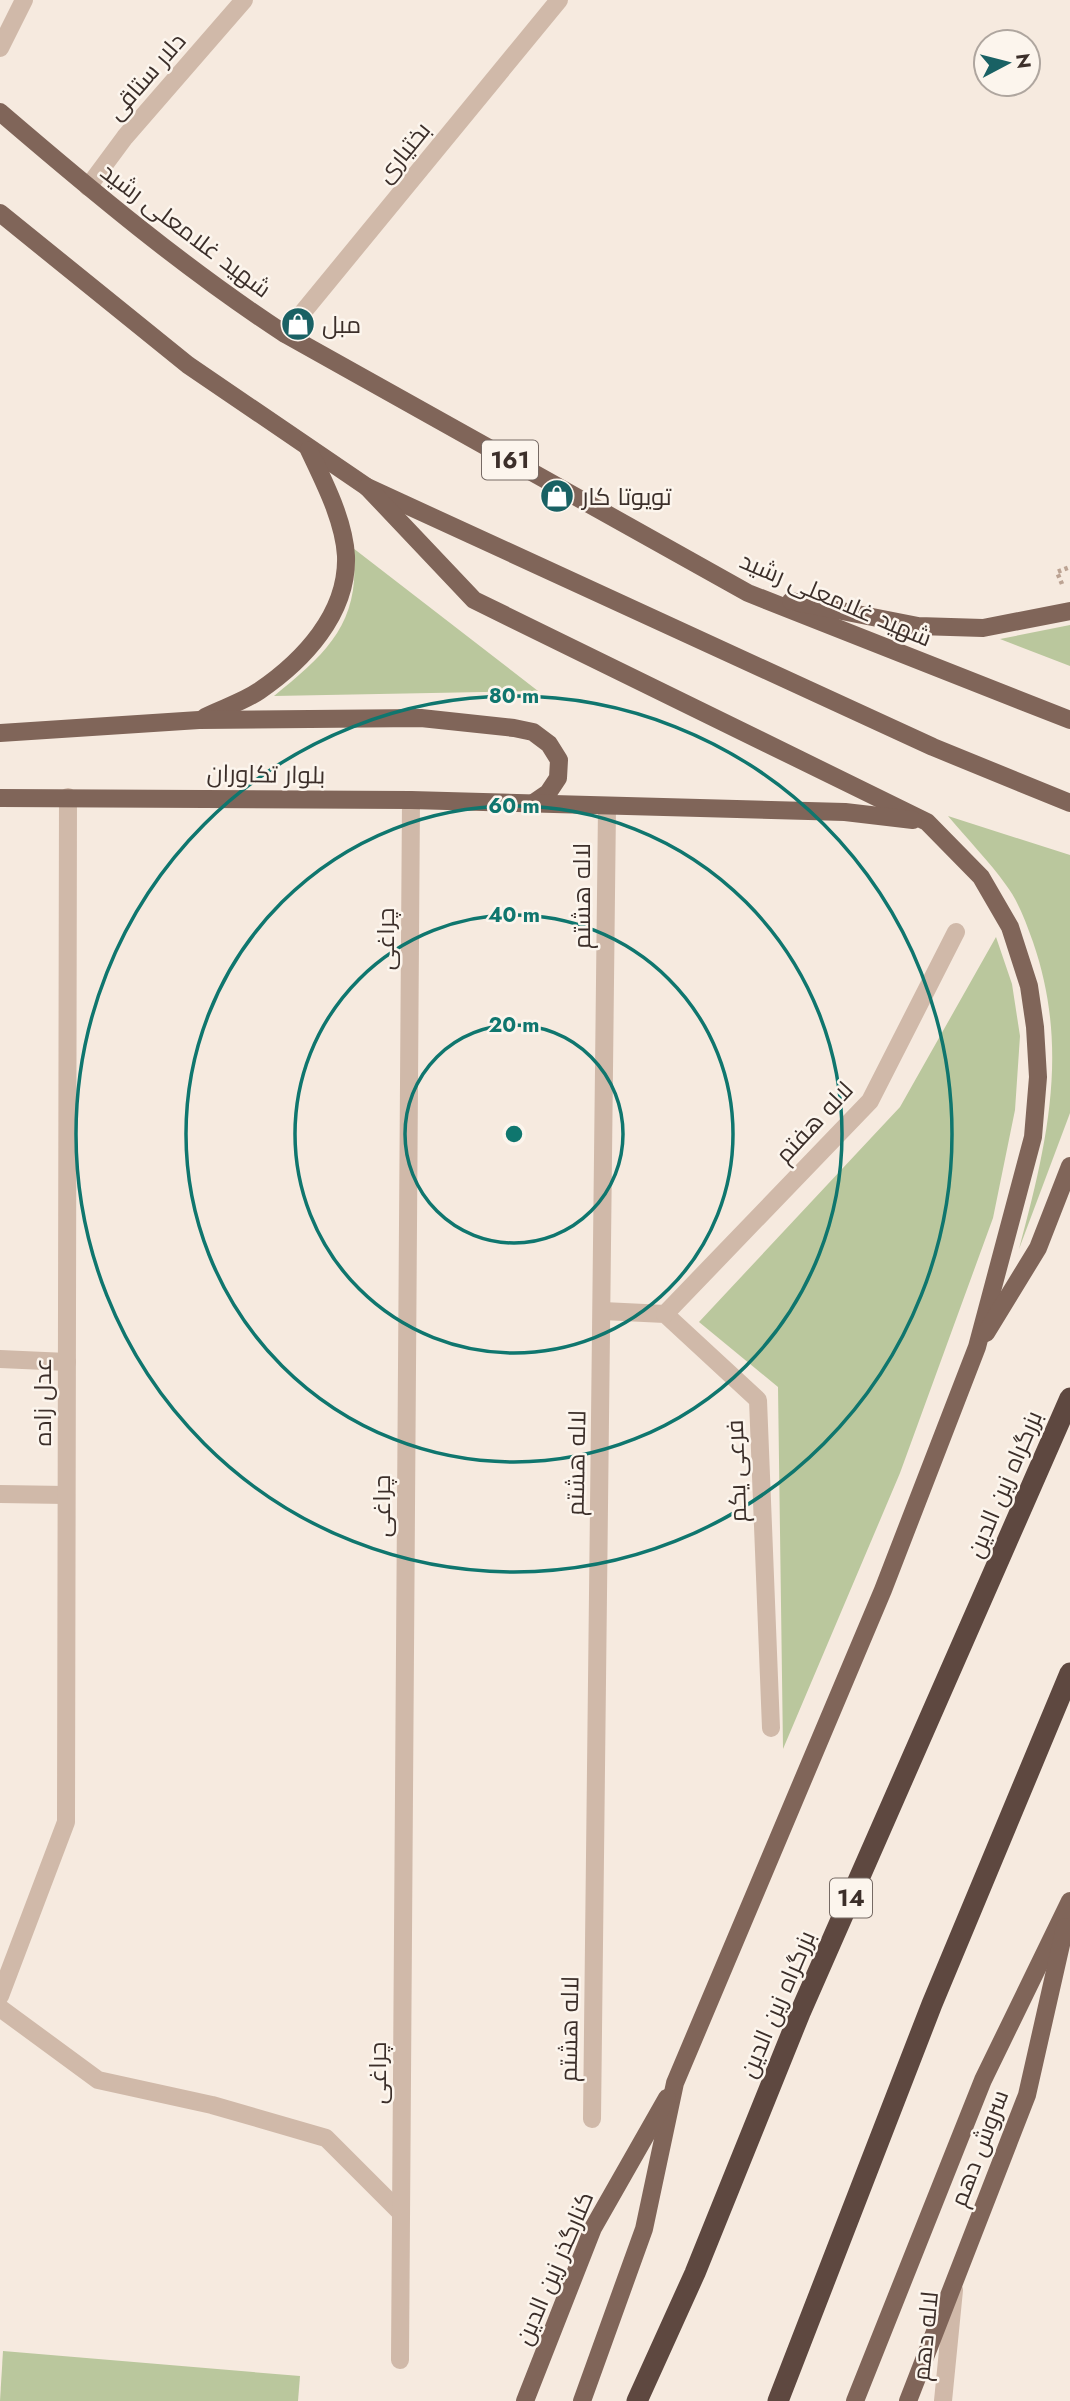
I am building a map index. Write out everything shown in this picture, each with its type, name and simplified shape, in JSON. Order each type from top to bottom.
[{"type":"highway","name":"بزرگراه زین الدین","points":[[637,2401],[695,2273],[800,2012],[1070,1398]]},
{"type":"highway","points":[[778,2401],[932,2004],[1070,1673]]},
{"type":"main road","name":"شهید غلامعلی رشید","points":[[0,112],[88,187],[237,303],[285,334],[748,593],[1070,720]]},
{"type":"main road","points":[[0,213],[188,365],[367,487],[933,747],[1070,803]]},
{"type":"main road","points":[[199,720],[258,692],[315,642],[332,615],[342,588],[346,556],[332,500],[309,450]]},
{"type":"main road","points":[[367,487],[474,600],[927,822],[981,877],[1010,927],[1029,986],[1035,1027],[1038,1077],[1033,1137],[976,1348],[883,1590],[675,2083],[643,2229],[582,2401]]},
{"type":"main road","points":[[748,593],[918,626],[983,628],[1070,611]]},
{"type":"main road","points":[[0,733],[199,720],[421,718],[533,732],[549,744],[559,760],[558,778],[548,793],[532,804]]},
{"type":"main road","name":"بلوار تکاوران","points":[[0,798],[411,800],[845,812],[927,822]]},
{"type":"main road","points":[[976,1348],[1038,1248],[1070,1166]]},
{"type":"main road","points":[[855,2401],[983,2080],[1070,1903]]},
{"type":"main road","name":"سروش دهم","points":[[908,2401],[1027,2095],[1070,1903]]},
{"type":"main road","name":"کنارگذر زین الدین","points":[[525,2401],[593,2228],[675,2083]]},
{"type":"street","points":[[0,48],[24,0]]},
{"type":"street","name":"دلار ستاقی","points":[[88,187],[125,137],[244,0]]},
{"type":"street","name":"بختیاری","points":[[285,334],[559,0]]},
{"type":"street","name":"عدل زاده","points":[[0,1996],[66,1822],[68,797]]},
{"type":"street","name":"چراغی","points":[[400,2360],[411,800]]},
{"type":"street","name":"لاله هشتم","points":[[592,2119],[607,807]]},
{"type":"street","name":"لاله هفتم","points":[[665,1314],[870,1101],[956,932]]},
{"type":"street","points":[[603,1311],[665,1314]]},
{"type":"street","name":"فرعی یکم","points":[[665,1314],[758,1400],[771,1728]]},
{"type":"street","points":[[0,1359],[67,1362]]},
{"type":"street","points":[[0,1494],[66,1495]]},
{"type":"street","points":[[0,2008],[99,2080],[212,2105],[326,2138],[401,2213]]},
{"type":"street","name":"لاله دهم","points":[[943,2401],[955,2276]]},
{"type":"path","points":[[1057,572],[1070,567]]},
{"type":"green space","points":[[353,548],[538,691],[274,696],[310,665],[337,634],[352,596]]},
{"type":"green space","points":[[1070,625],[1070,666],[1000,639]]},
{"type":"green space","points":[[948,816],[1070,855],[1070,1113],[1019,1249],[1038,1172],[1050,1096],[1050,1020],[1044,982],[1033,942],[1015,898]]},
{"type":"green space","points":[[996,937],[1012,984],[1020,1036],[1015,1110],[993,1218],[900,1473],[783,1749],[778,1387],[699,1322],[900,1107]]},
{"type":"green space","points":[[3,2351],[300,2376],[298,2401],[0,2401]]},
{"type":"place","name":"مبل","points":[[298,324]]},
{"type":"place","name":"تویوتا کار","points":[[557,496]]}]
